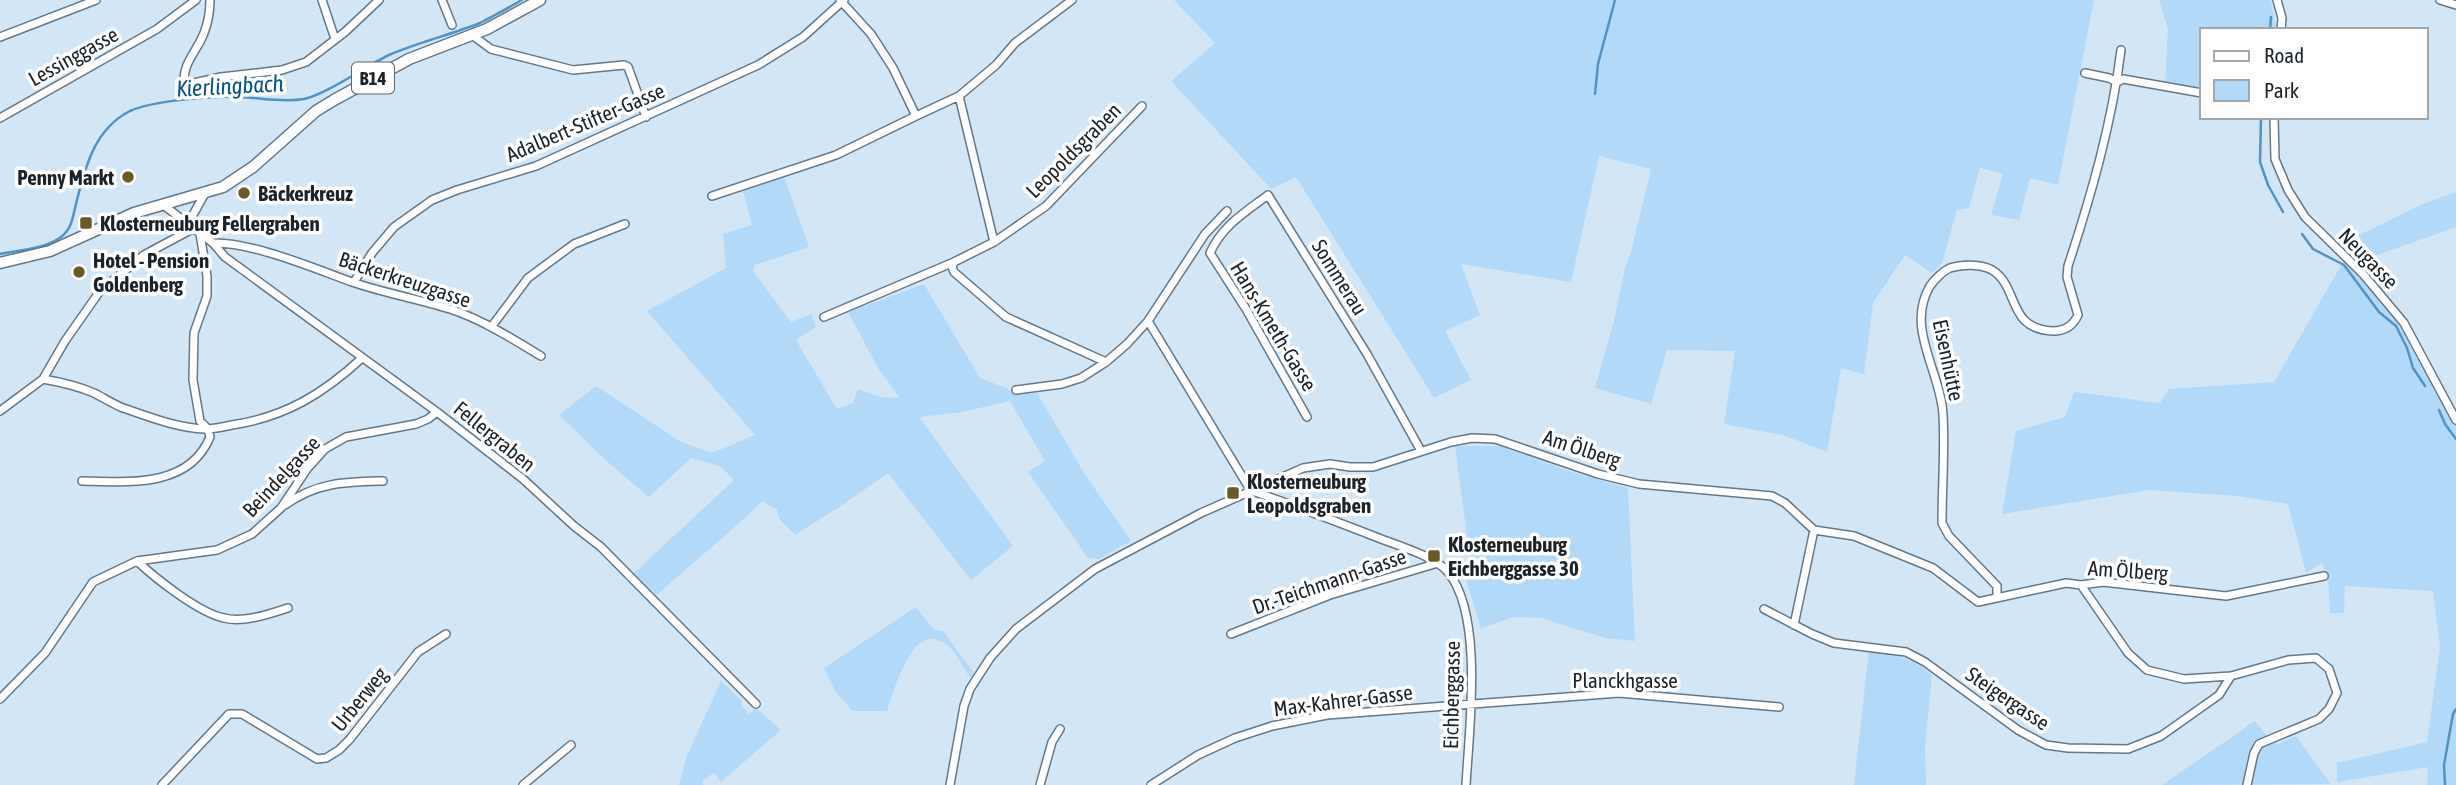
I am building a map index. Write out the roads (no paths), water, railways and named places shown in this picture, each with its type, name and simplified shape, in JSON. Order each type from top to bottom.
[{"type":"main road","name":"B14","points":[[0,263],[50,251],[117,219],[223,187],[253,167],[316,111],[334,100],[409,59],[508,19],[540,0]]},
{"type":"street","points":[[0,37],[96,0]]},
{"type":"street","name":"Lessinggasse","points":[[0,118],[158,29],[196,0]]},
{"type":"street","points":[[210,0],[204,34],[183,73],[185,85],[296,66],[314,57],[380,0]]},
{"type":"street","points":[[322,0],[335,39]]},
{"type":"street","points":[[442,0],[452,25]]},
{"type":"street","points":[[712,196],[836,155],[959,96],[996,65],[1015,43],[1072,0]]},
{"type":"street","points":[[2277,0],[2282,18],[2281,28]]},
{"type":"street","points":[[2440,0],[2456,5]]},
{"type":"street","points":[[842,1],[872,34],[893,68],[916,116]]},
{"type":"street","name":"Adalbert-Stifter-Gasse","points":[[354,282],[372,253],[394,227],[432,200],[536,166],[767,61],[803,37],[842,1]]},
{"type":"street","points":[[471,35],[491,49],[573,70],[624,65],[628,67],[646,117]]},
{"type":"street","name":"Eisenhütte","points":[[1997,597],[1997,586],[1949,536],[1942,523],[1943,413],[1924,345],[1920,318],[1923,298],[1933,282],[1948,269],[1970,265],[1992,270],[2003,283],[2020,317],[2027,323],[2039,329],[2062,331],[2074,323],[2078,315],[2067,277],[2068,266],[2091,198],[2117,82],[2121,50]]},
{"type":"street","points":[[2085,74],[2117,82],[2123,79],[2200,93]]},
{"type":"street","points":[[959,96],[994,242]]},
{"type":"street","name":"Leopoldsgraben","points":[[824,317],[954,262],[994,242],[1046,206],[1142,106]]},
{"type":"street","name":"Neugasse","points":[[2274,119],[2275,159],[2288,190],[2305,217],[2363,274],[2404,323],[2456,420]]},
{"type":"street","points":[[82,481],[146,480],[176,474],[194,462],[205,449],[210,437],[208,429],[200,421],[193,380],[194,333],[207,296],[207,276],[194,228],[205,193]]},
{"type":"street","name":"Sommerau","points":[[1209,253],[1226,226],[1268,195],[1367,354],[1421,451]]},
{"type":"street","name":"Fellergraben","points":[[162,204],[213,243],[225,257],[437,412],[523,479],[601,547],[756,704]]},
{"type":"street","points":[[1016,390],[1062,384],[1081,378],[1106,362],[1148,321],[1205,234],[1227,211]]},
{"type":"street","points":[[492,326],[528,278],[574,244],[625,224]]},
{"type":"street","points":[[0,411],[43,379],[65,341],[100,291],[144,255],[194,228]]},
{"type":"street","name":"Bäckerkreuzgasse","points":[[213,243],[228,242],[451,310],[492,326],[541,356]]},
{"type":"street","name":"Hans-Kmeth-Gasse","points":[[1209,253],[1247,309],[1307,417]]},
{"type":"street","points":[[954,262],[954,272],[1006,317],[1106,362]]},
{"type":"street","points":[[1148,321],[1251,491],[1439,563]]},
{"type":"street","points":[[43,379],[69,384],[94,393],[117,406],[159,420],[179,426],[208,429],[262,421],[289,409],[343,376],[362,358]]},
{"type":"street","name":"Beindelgasse","points":[[0,699],[45,653],[93,582],[137,561],[217,550],[251,534],[281,508],[307,469],[325,449],[346,437],[416,424],[437,412]]},
{"type":"street","name":"Am Ölberg","points":[[950,785],[964,706],[970,689],[990,658],[1016,629],[1095,569],[1201,513],[1303,468],[1330,464],[1373,467],[1472,438],[1495,439],[1598,474],[1639,484],[1772,496],[1785,503],[1814,530],[1854,536],[1933,568],[1978,601],[2066,583],[2081,585],[2103,582],[2226,596],[2324,576]]},
{"type":"street","points":[[281,508],[315,488],[345,482],[383,481]]},
{"type":"street","points":[[1794,625],[1814,530]]},
{"type":"street","points":[[137,561],[152,575],[204,610],[224,619],[259,617],[288,608]]},
{"type":"street","name":"Dr.-Teichmann-Gasse","points":[[1231,634],[1330,595],[1439,563]]},
{"type":"street","name":"Eichberggasse","points":[[1439,563],[1448,572],[1463,600],[1469,630],[1471,704],[1466,785]]},
{"type":"street","points":[[2081,585],[2128,653],[2147,670],[2184,679],[2231,676],[2288,660],[2316,658],[2329,669],[2337,693],[2329,709],[2319,719],[2259,744],[2249,770],[2248,785]]},
{"type":"street","name":"Steigergasse","points":[[1764,609],[1834,643],[1906,652],[1925,662],[2018,730],[2046,745],[2128,749],[2161,736],[2219,695],[2231,676]]},
{"type":"street","name":"Urberweg","points":[[162,785],[229,714],[242,714],[317,759],[327,758],[351,739],[418,652],[446,634]]},
{"type":"street","name":"Planckhgasse","points":[[1471,704],[1619,693],[1779,707]]},
{"type":"street","name":"Max-Kahrer-Gasse","points":[[1151,785],[1198,755],[1235,738],[1272,726],[1327,715],[1471,704]]},
{"type":"street","points":[[1040,785],[1052,742],[1060,729]]},
{"type":"street","points":[[523,785],[570,745]]},
{"type":"waterway","name":"Kierlingbach","points":[[0,254],[40,247],[65,234],[72,222],[83,177],[99,139],[108,128],[130,111],[152,104],[197,98],[304,99],[335,86],[389,55],[480,23],[522,0]]},
{"type":"waterway","points":[[1595,94],[1598,64],[1615,0]]},
{"type":"waterway","points":[[2270,28],[2271,17]]},
{"type":"waterway","points":[[2261,119],[2260,162],[2268,185],[2283,212]]},
{"type":"waterway","points":[[2302,234],[2313,249],[2344,265],[2379,312],[2396,326],[2413,368],[2425,386]]},
{"type":"waterway","points":[[2439,410],[2456,439]]},
{"type":"waterway","points":[[2445,785],[2444,765],[2456,709]]},
{"type":"place","name":"Penny Markt","points":[[128,177]]},
{"type":"place","name":"Bäckerkreuz","points":[[244,193]]},
{"type":"place","name":"Klosterneuburg Fellergraben","points":[[86,223]]},
{"type":"place","name":"Hotel - Pension Goldenberg","points":[[79,272]]},
{"type":"place","name":"Klosterneuburg Leopoldsgraben","points":[[1233,493]]},
{"type":"place","name":"Klosterneuburg Eichberggasse 30","points":[[1434,556]]}]
